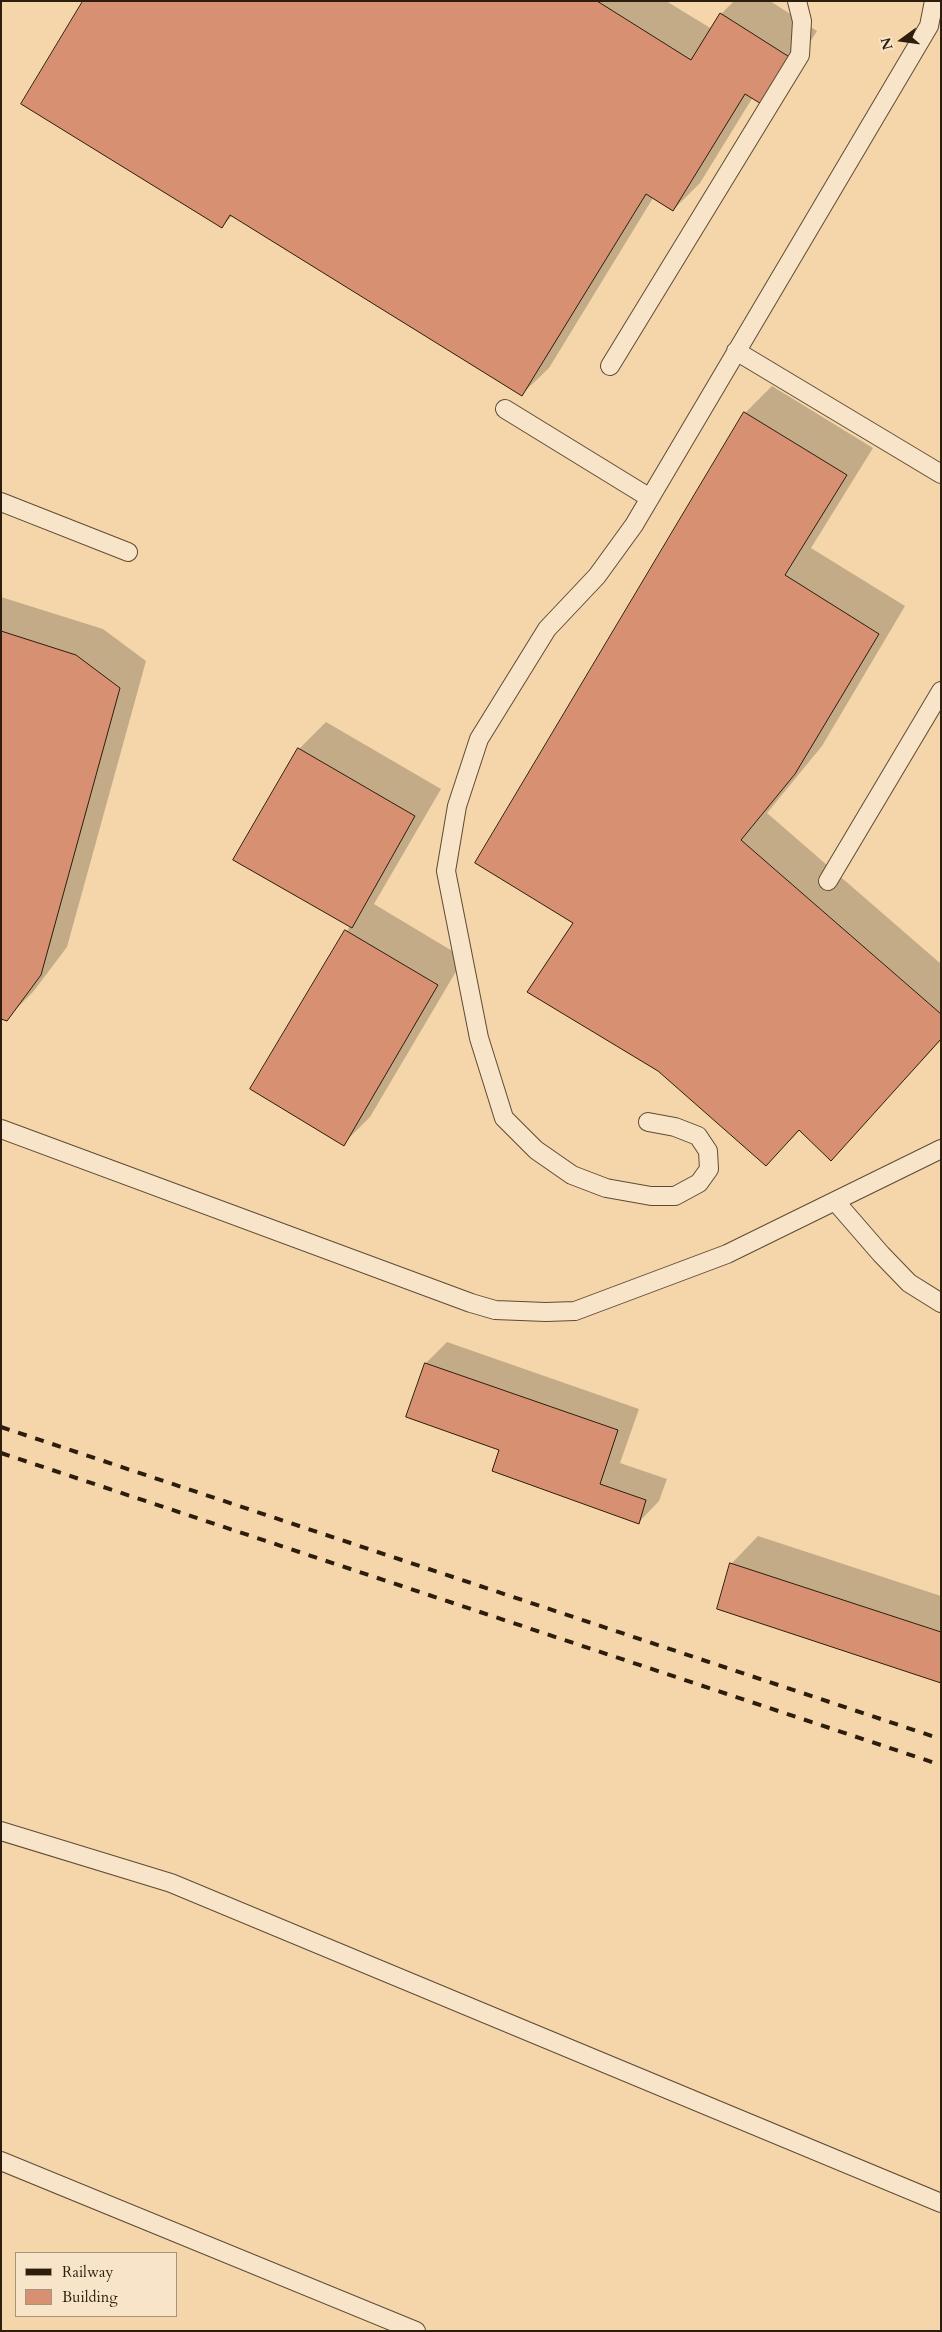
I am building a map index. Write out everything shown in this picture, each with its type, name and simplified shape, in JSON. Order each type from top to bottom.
[{"type":"lane","points":[[610,366],[800,55],[802,21],[797,1]]},
{"type":"lane","points":[[648,1122],[674,1127],[698,1136],[708,1151],[709,1169],[699,1183],[675,1196],[651,1196],[606,1188],[572,1175],[536,1150],[504,1118],[479,1038],[446,871],[457,806],[479,739],[547,629],[597,576],[634,525],[928,26],[934,1]]},
{"type":"lane","points":[[736,351],[941,474]]},
{"type":"lane","points":[[505,409],[650,498]]},
{"type":"lane","points":[[1,502],[128,552]]},
{"type":"lane","points":[[828,881],[941,692]]},
{"type":"lane","points":[[1,1129],[495,1310],[546,1312],[575,1310],[727,1254],[941,1150]]},
{"type":"lane","points":[[836,1201],[881,1254],[909,1283],[941,1303]]},
{"type":"lane","points":[[1,1831],[171,1883],[941,2204]]},
{"type":"lane","points":[[1,2161],[416,2331]]},
{"type":"building","points":[[83,1],[597,1],[691,60],[720,13],[791,58],[763,105],[745,94],[673,211],[646,194],[522,396],[230,215],[222,228],[21,104]]},
{"type":"building","points":[[744,412],[847,475],[785,575],[879,634],[795,774],[741,840],[941,1014],[941,1039],[831,1161],[799,1130],[766,1166],[658,1071],[527,992],[573,923],[475,863]]},
{"type":"building","points":[[1,631],[76,655],[120,688],[41,975],[7,1021],[1,1019]]},
{"type":"building","points":[[298,748],[415,816],[352,928],[233,860]]},
{"type":"building","points":[[345,930],[438,985],[344,1146],[250,1089]]},
{"type":"building","points":[[425,1363],[618,1430],[600,1484],[646,1500],[639,1524],[492,1471],[499,1450],[406,1417]]},
{"type":"building","points":[[730,1563],[941,1632],[941,1683],[717,1609]]},
{"type":"railway","points":[[1,1427],[941,1739]]},
{"type":"railway","points":[[1,1453],[941,1765]]}]
